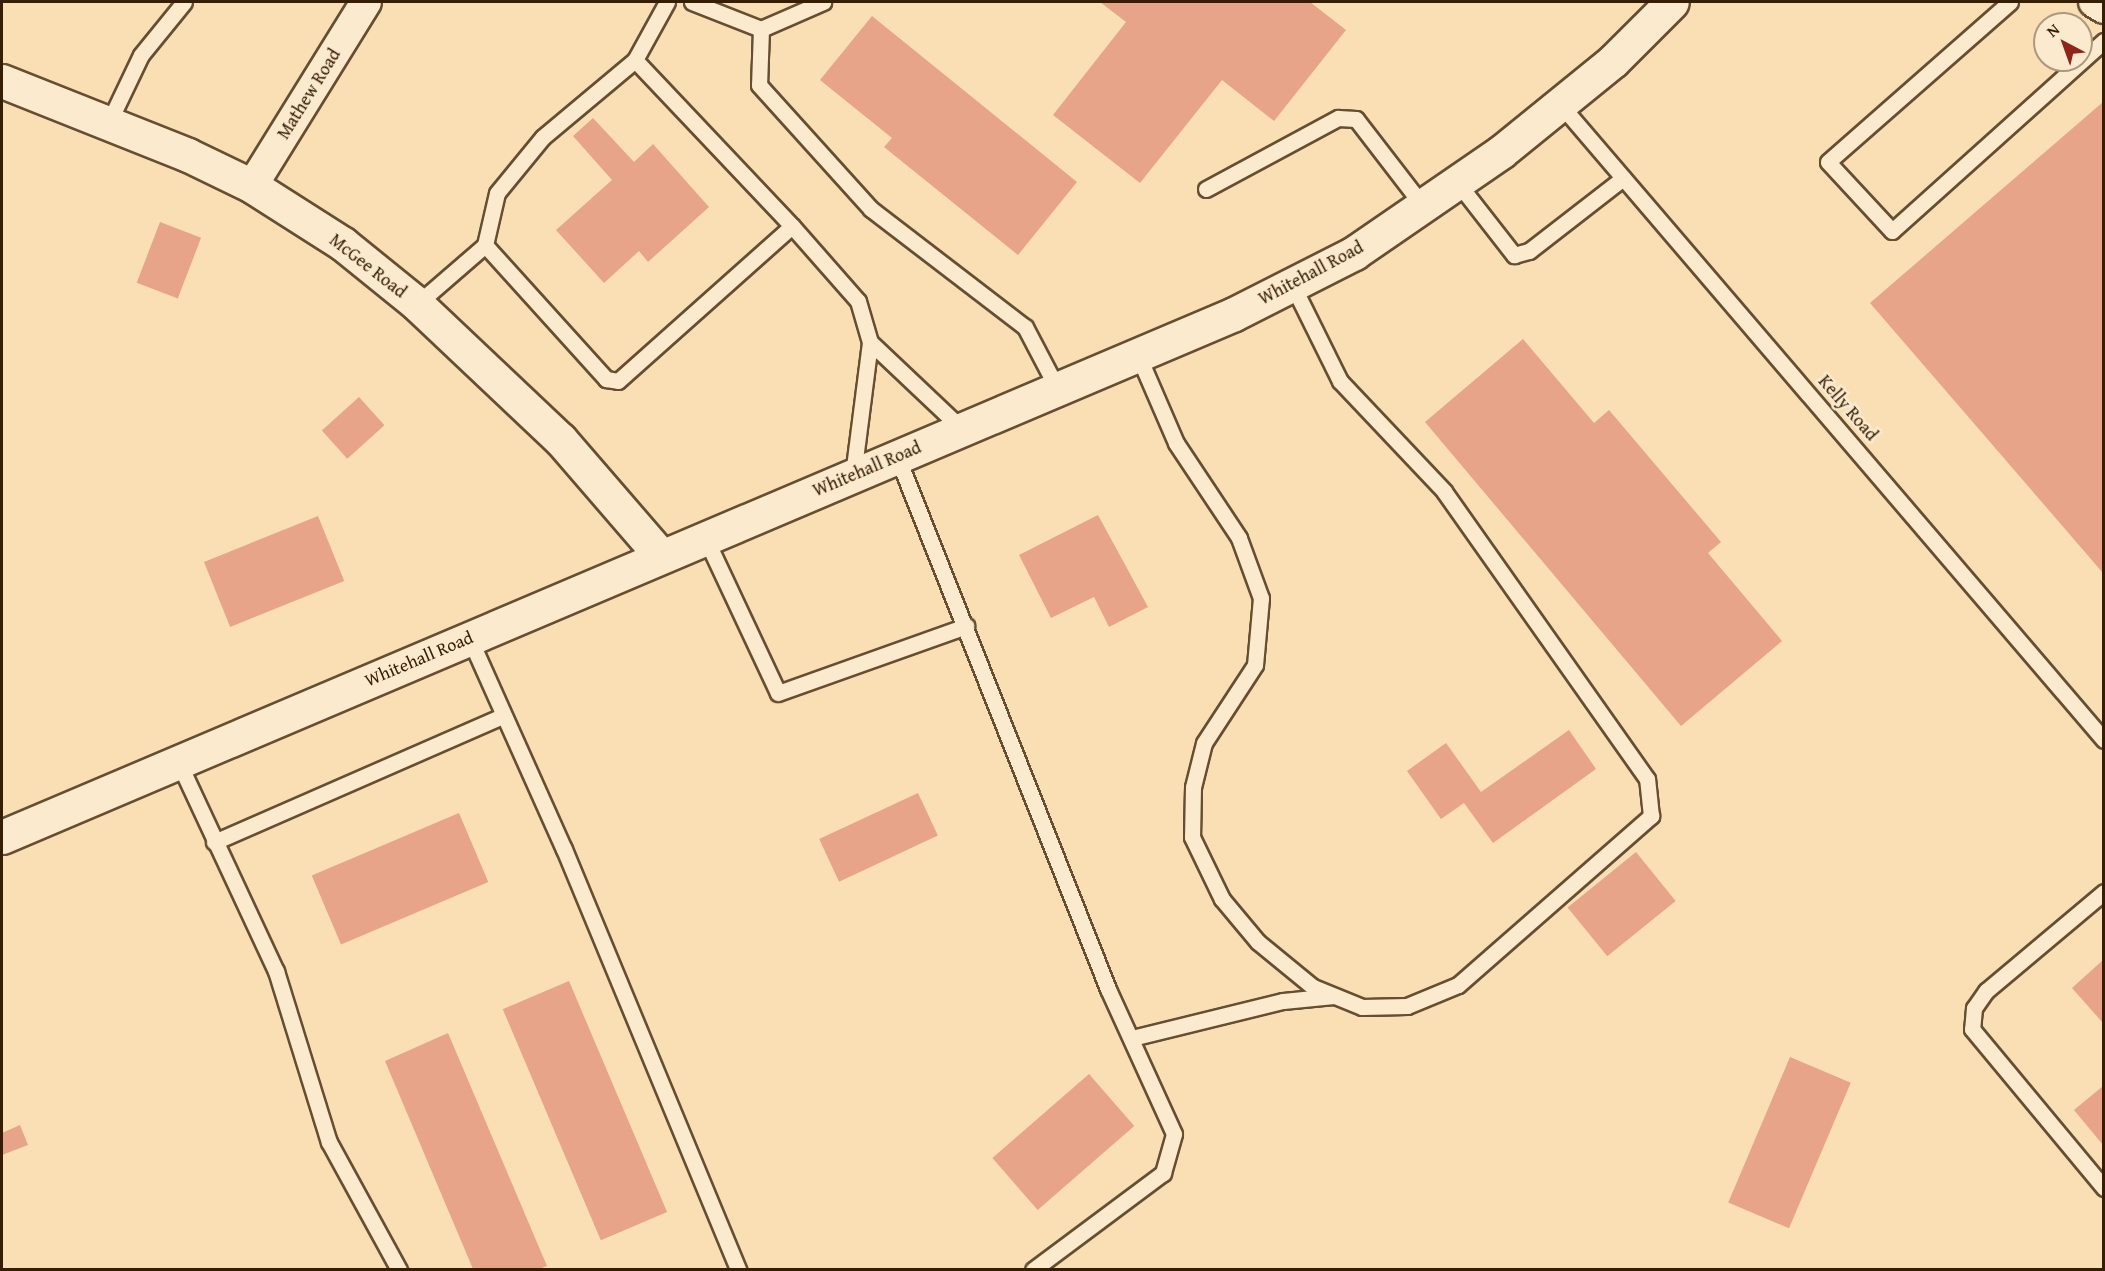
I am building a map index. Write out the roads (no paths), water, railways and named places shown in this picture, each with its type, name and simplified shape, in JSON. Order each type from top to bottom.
[{"type":"main road","name":"Whitehall Road","points":[[2,837],[1138,355],[1354,253],[1457,182],[1560,104],[1672,2]]},
{"type":"main road","name":"McGee Road","points":[[2,81],[110,122],[252,186],[343,244],[417,304],[560,439],[661,556]]},
{"type":"street","name":"Mathew Road","points":[[252,186],[366,2]]},
{"type":"street","points":[[2094,2],[2103,8]]},
{"type":"lane","points":[[110,122],[141,55],[164,19],[184,2]]},
{"type":"lane","points":[[417,304],[485,245],[496,193],[543,137],[635,60],[667,2]]},
{"type":"lane","points":[[692,2],[761,29],[823,2]]},
{"type":"lane","points":[[2010,2],[1828,162],[1892,231],[2103,41]]},
{"type":"lane","points":[[761,29],[759,85],[871,209],[1025,327],[1057,388]]},
{"type":"lane","points":[[635,60],[792,226],[858,301],[870,342],[853,475]]},
{"type":"lane","name":"Kelly Road","points":[[1560,104],[2103,740]]},
{"type":"lane","points":[[1206,189],[1338,118],[1356,119],[1423,206]]},
{"type":"lane","points":[[1457,182],[1514,255],[1530,251],[1623,178]]},
{"type":"lane","points":[[485,245],[606,379],[618,381],[792,226]]},
{"type":"lane","points":[[1138,355],[1176,443],[1239,538],[1261,598],[1255,665],[1204,743],[1193,787],[1192,837],[1222,899],[1258,942],[1313,987],[1362,1007],[1407,1006],[1458,985],[1651,816],[1647,779],[1444,491],[1340,381],[1292,284]]},
{"type":"lane","points":[[870,342],[962,429]]},
{"type":"lane","points":[[897,456],[1132,1038],[1174,1134],[1162,1173],[1033,1269]]},
{"type":"lane","points":[[705,537],[778,693],[966,626]]},
{"type":"lane","points":[[469,638],[564,849],[738,1269]]},
{"type":"lane","points":[[214,842],[503,716]]},
{"type":"lane","points":[[178,761],[276,971],[329,1142],[399,1269]]},
{"type":"lane","points":[[2103,892],[1986,991],[1974,1008],[1972,1029],[2103,1188]]},
{"type":"lane","points":[[1132,1038],[1283,1000],[1337,996]]}]
